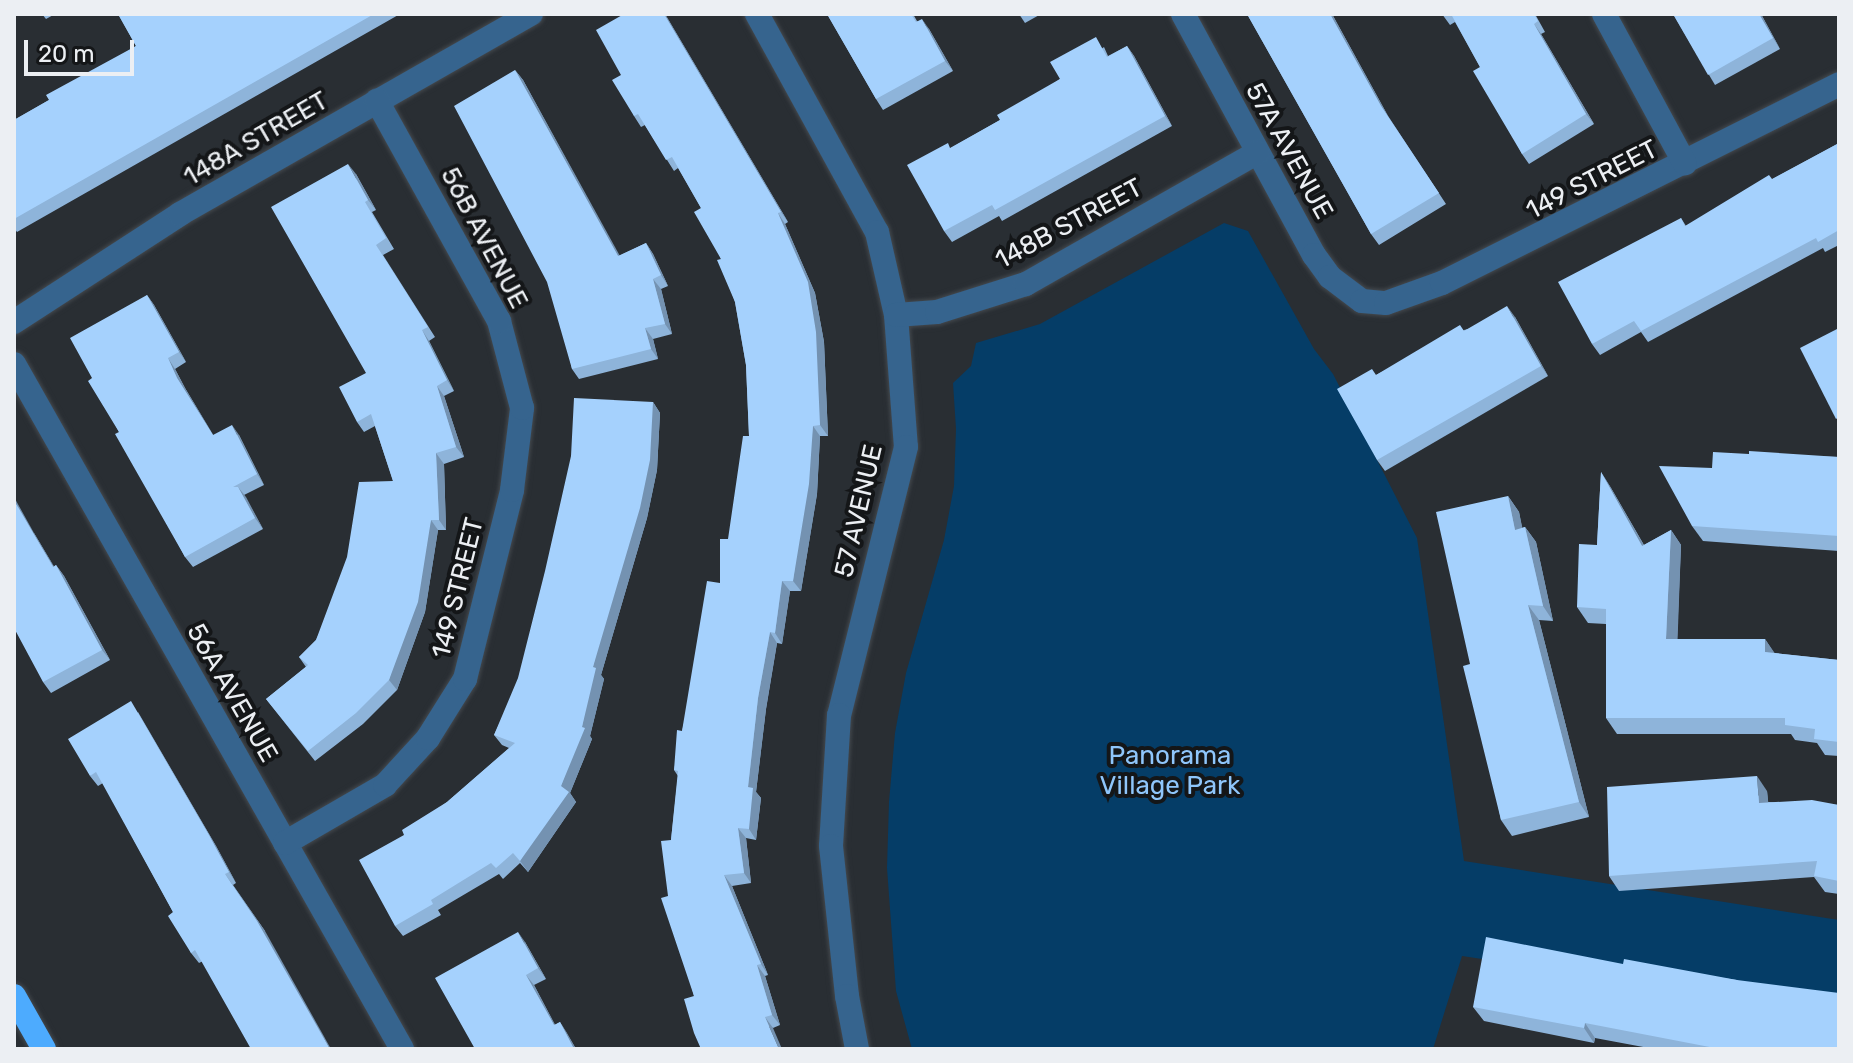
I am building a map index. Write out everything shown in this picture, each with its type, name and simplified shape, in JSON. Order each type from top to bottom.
[{"type":"highway","points":[[14,996],[44,1049]]},
{"type":"street","name":"148A STREET","points":[[14,322],[180,214],[531,14]]},
{"type":"street","name":"57 AVENUE","points":[[757,14],[877,232],[896,315],[906,447],[839,715],[831,846],[847,996],[857,1049]]},
{"type":"street","name":"57A AVENUE","points":[[1183,14],[1314,255],[1330,277],[1362,301]]},
{"type":"street","points":[[1604,14],[1685,164]]},
{"type":"street","name":"149 STREET","points":[[1362,301],[1386,303],[1442,283],[1685,164],[1839,84]]},
{"type":"street","name":"56B AVENUE","points":[[377,101],[499,321],[522,408]]},
{"type":"street","name":"148B STREET","points":[[896,315],[937,312],[1026,284],[1257,153]]},
{"type":"street","name":"56A AVENUE","points":[[14,364],[402,1049]]},
{"type":"street","name":"149 STREET","points":[[285,843],[385,785],[428,738],[465,679],[512,490],[522,408]]},
{"type":"green space","name":"Panorama Village Park","points":[[1224,223],[1248,231],[1314,349],[1333,374],[1417,538],[1464,861],[1839,920],[1839,1012],[1462,956],[1433,1049],[912,1049],[896,991],[887,868],[889,802],[895,733],[906,673],[944,540],[954,486],[956,429],[953,383],[971,366],[976,343],[1040,324]]},
{"type":"building","points":[[118,14],[374,14],[14,219],[14,120],[49,100],[46,95],[136,46]]},
{"type":"building","points":[[624,14],[664,14],[781,212],[778,213],[808,282],[816,332],[820,425],[813,426],[809,484],[793,581],[782,581],[775,633],[770,632],[758,698],[748,787],[753,788],[749,829],[738,828],[744,873],[724,875],[761,964],[757,965],[772,1015],[765,1017],[779,1049],[701,1049],[684,999],[694,996],[661,898],[668,896],[661,841],[671,840],[678,771],[674,770],[677,730],[682,731],[707,581],[720,583],[720,539],[728,539],[743,436],[749,436],[746,365],[735,302],[717,260],[721,259],[694,212],[701,208],[672,157],[666,160],[638,114],[634,116],[612,80],[621,75],[596,30]]},
{"type":"building","points":[[827,14],[911,14],[916,22],[922,19],[945,61],[876,99]]},
{"type":"building","points":[[1247,14],[1330,14],[1381,106],[1439,193],[1371,234]]},
{"type":"building","points":[[1451,14],[1534,14],[1538,21],[1534,24],[1586,114],[1522,154],[1473,71],[1480,67]]},
{"type":"building","points":[[1673,14],[1759,14],[1773,38],[1708,75]]},
{"type":"building","points":[[1096,37],[1107,57],[1127,46],[1165,116],[995,210],[992,205],[944,231],[907,165],[948,143],[950,148],[1000,120],[997,115],[1060,79],[1050,62]]},
{"type":"building","points":[[515,70],[618,256],[646,243],[661,275],[653,279],[665,324],[645,328],[651,349],[572,369],[547,282],[454,106]]},
{"type":"building","points":[[1839,143],[1839,230],[1818,242],[1816,238],[1641,331],[1634,321],[1592,344],[1558,282],[1681,218],[1685,226],[1769,175],[1772,179]]},
{"type":"building","points":[[348,164],[386,238],[376,245],[428,327],[422,330],[447,380],[437,386],[456,447],[436,453],[439,520],[431,520],[418,602],[389,680],[356,713],[308,751],[266,699],[308,665],[299,657],[316,640],[347,557],[359,482],[393,481],[371,414],[357,422],[339,387],[366,373],[271,207]]},
{"type":"building","points":[[147,295],[179,352],[168,358],[177,378],[213,435],[232,425],[257,474],[233,487],[238,487],[255,518],[185,557],[115,434],[119,432],[88,381],[92,378],[70,338]]},
{"type":"building","points":[[1507,306],[1541,366],[1377,460],[1337,389],[1372,369],[1376,375],[1460,325],[1464,331]]},
{"type":"building","points":[[1839,328],[1839,417],[1836,419],[1800,348]]},
{"type":"building","points":[[574,398],[653,402],[650,460],[640,508],[593,667],[596,668],[582,727],[585,728],[561,786],[569,792],[520,861],[513,853],[496,868],[491,863],[431,900],[433,904],[395,926],[359,860],[404,835],[402,830],[447,802],[515,743],[494,735],[518,678],[545,571],[571,456]]},
{"type":"building","points":[[1749,451],[1839,457],[1839,536],[1692,526],[1659,466],[1712,468],[1713,452],[1749,454]]},
{"type":"building","points":[[1601,472],[1642,546],[1671,530],[1666,639],[1765,639],[1765,652],[1839,660],[1839,742],[1814,739],[1815,729],[1785,725],[1785,718],[1606,718],[1606,609],[1577,607],[1579,544],[1597,545]]},
{"type":"building","points":[[1508,496],[1515,530],[1525,527],[1543,606],[1528,605],[1579,802],[1501,820],[1463,666],[1470,664],[1436,512]]},
{"type":"building","points":[[14,500],[53,567],[56,565],[102,650],[43,682],[14,628]]},
{"type":"building","points":[[131,701],[209,835],[229,872],[225,874],[257,921],[330,1049],[251,1049],[195,950],[191,953],[168,916],[173,912],[96,772],[90,776],[68,739]]},
{"type":"building","points":[[1757,776],[1759,803],[1812,800],[1839,805],[1839,881],[1814,876],[1817,861],[1609,876],[1607,787]]},
{"type":"building","points":[[518,932],[538,968],[526,975],[554,1025],[560,1022],[574,1049],[475,1049],[435,978]]},
{"type":"building","points":[[1486,937],[1623,964],[1624,959],[1737,980],[1839,993],[1839,1049],[1720,1049],[1585,1023],[1584,1028],[1473,1007]]}]
